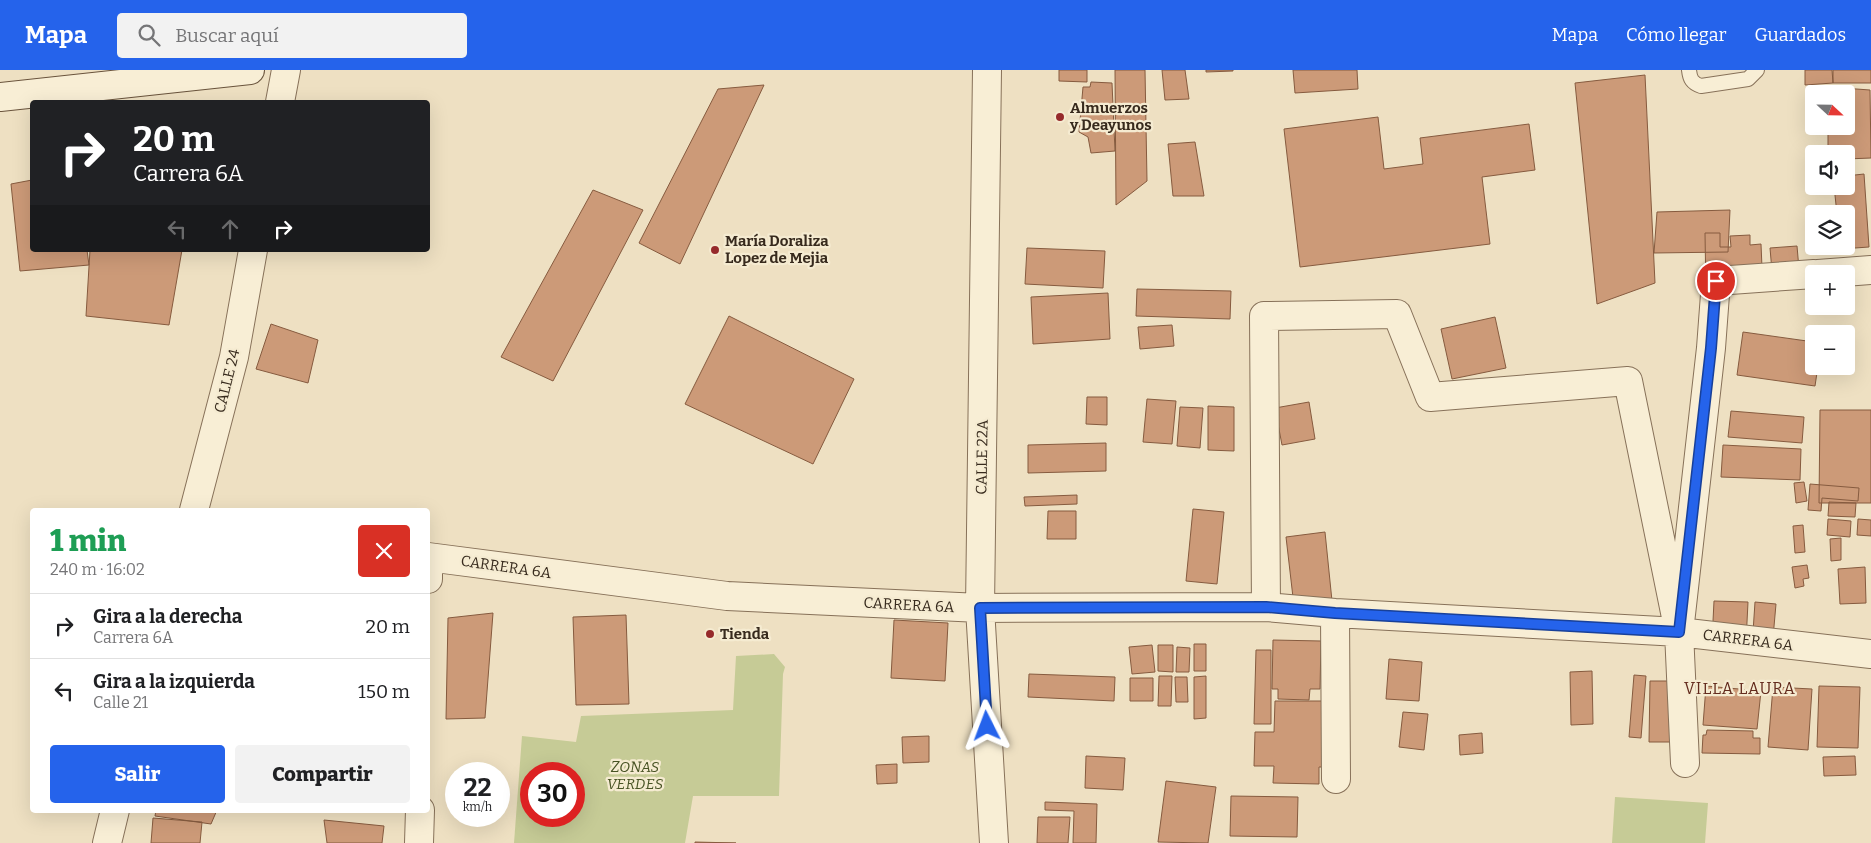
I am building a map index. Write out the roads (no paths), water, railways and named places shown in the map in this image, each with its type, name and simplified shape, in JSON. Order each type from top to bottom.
[{"type":"street","points":[[0,97],[250,70]]},
{"type":"street","points":[[280,100],[286,70]]},
{"type":"street","name":"CALLE 22A","points":[[987,70],[980,608],[994,843]]},
{"type":"street","name":"CALLE 24","points":[[195,508],[234,356],[253,252]]},
{"type":"street","points":[[1855,271],[1871,270]]},
{"type":"street","points":[[1679,632],[1711,348],[1716,281],[1805,275]]},
{"type":"street","points":[[1266,607],[1264,316],[1396,314],[1430,397],[1628,381],[1679,632],[1685,763]]},
{"type":"street","name":"CARRERA 6A","points":[[430,568],[726,596],[980,608],[1266,607],[1335,613],[1679,632],[1871,654]]},
{"type":"street","points":[[1335,613],[1336,779]]},
{"type":"street","points":[[107,843],[114,813]]},
{"type":"street","points":[[419,843],[420,813]]},
{"type":"lane","points":[[1689,70],[1690,78],[1694,83],[1701,86],[1748,79],[1756,70]]},
{"type":"place","name":"Almuerzos y Deayunos","points":[[1060,117]]},
{"type":"place","name":"María Doraliza Lopez de Mejia","points":[[715,250]]},
{"type":"place","name":"Tienda","points":[[710,634]]},
{"type":"district","name":"VILLA LAURA","points":[[1740,688]]},
{"type":"park label","name":"ZONAS VERDES","points":[[635,776]]}]
